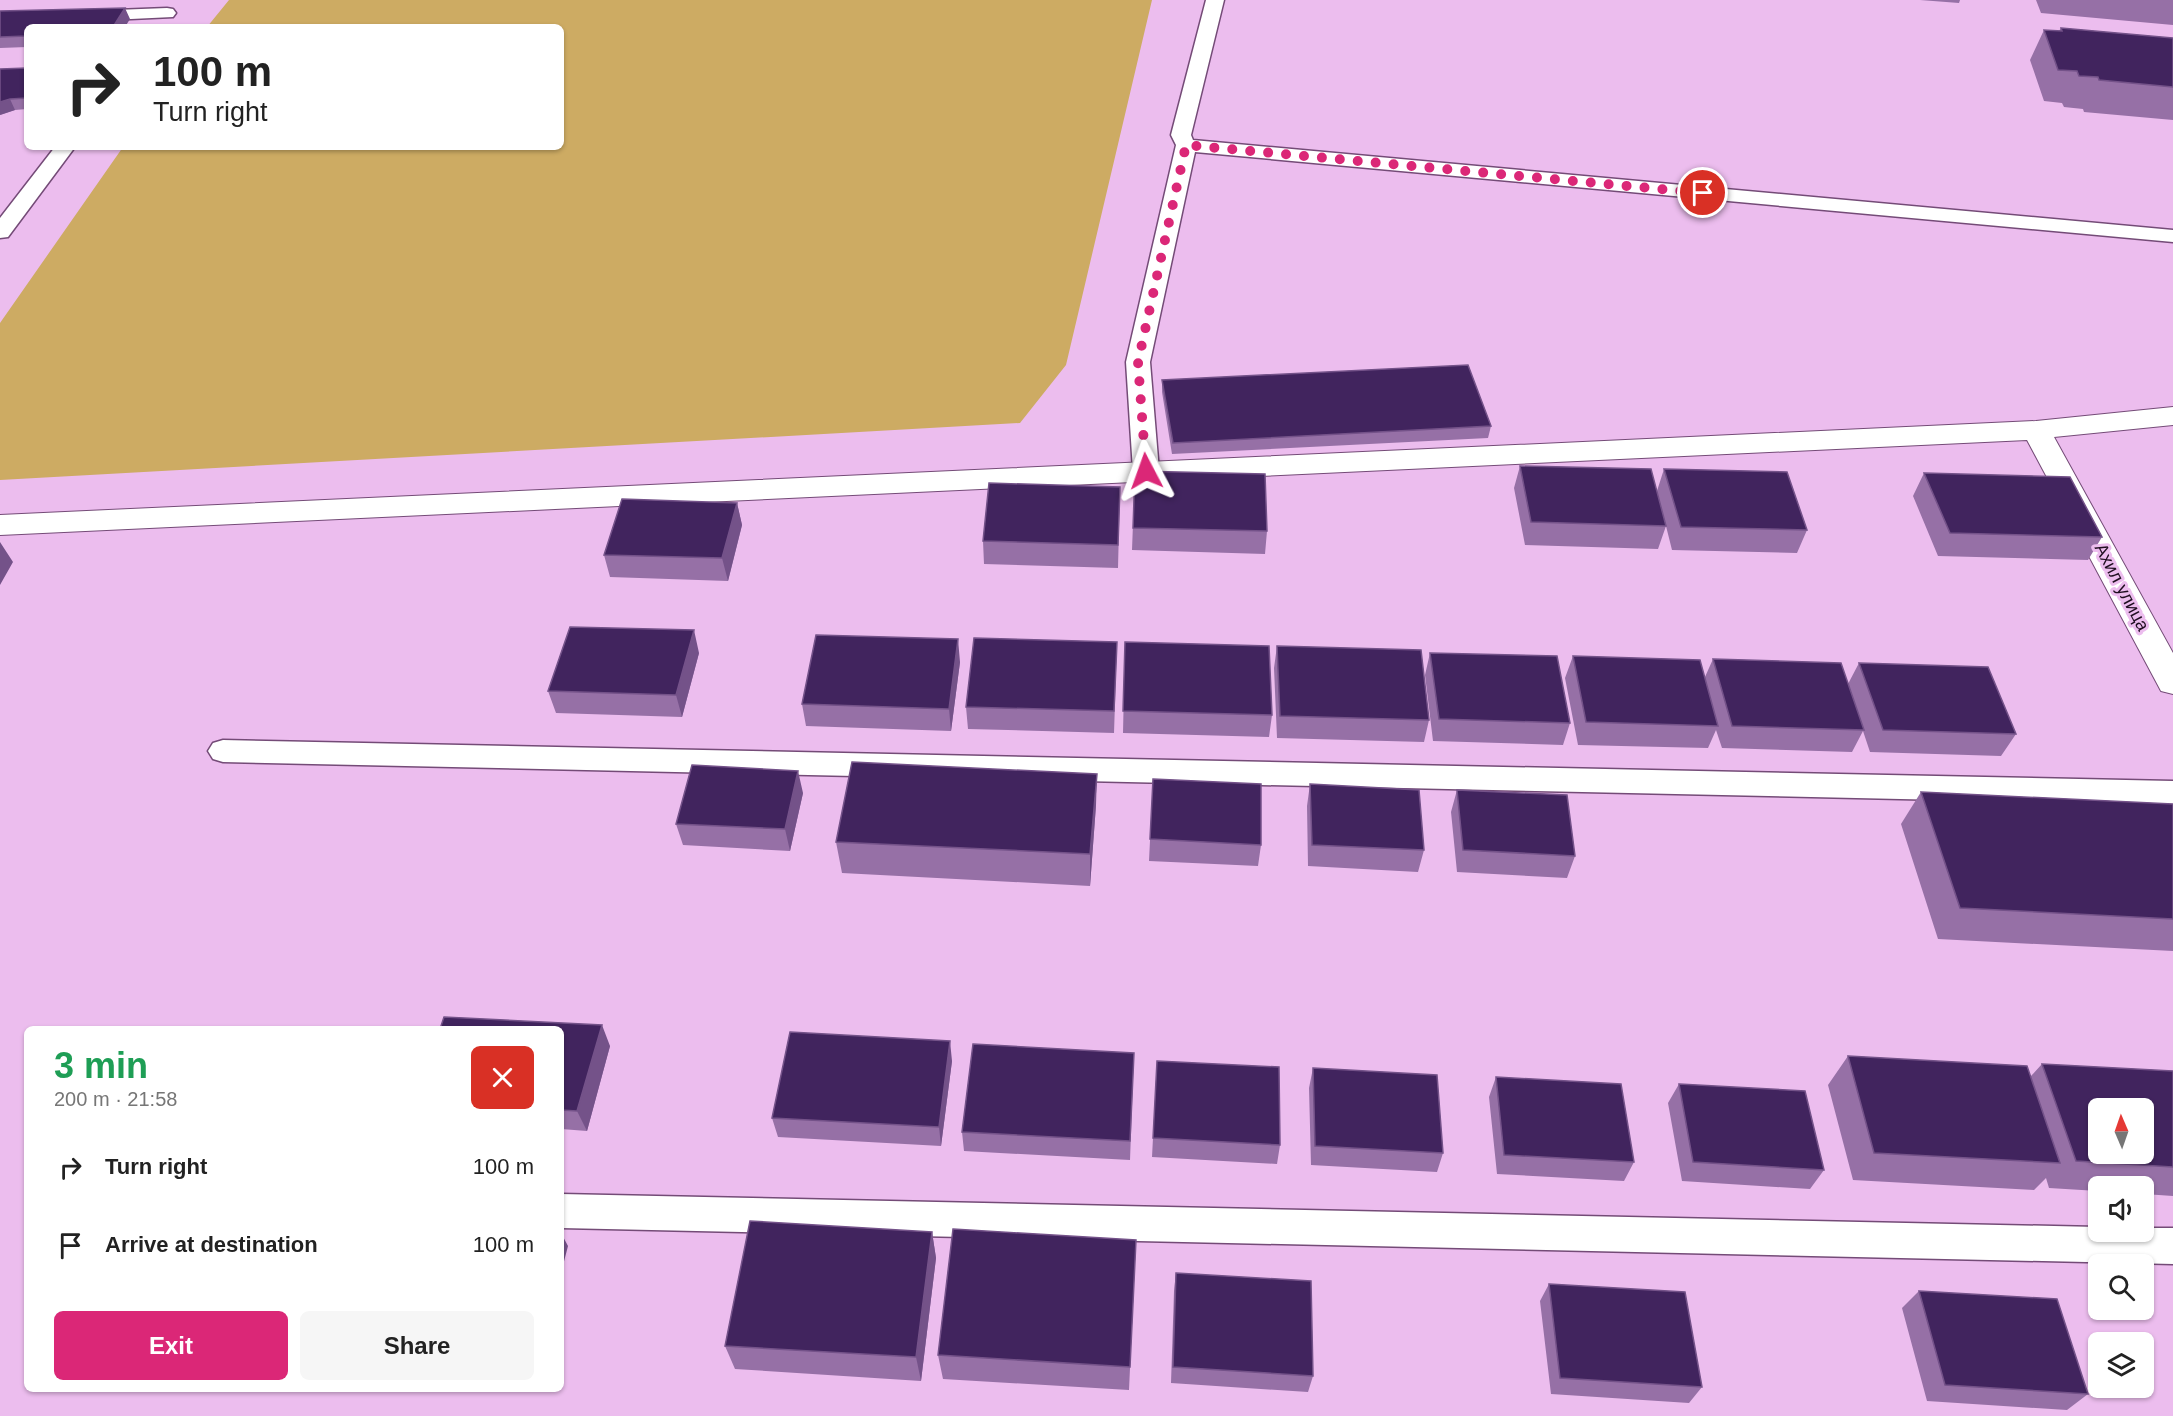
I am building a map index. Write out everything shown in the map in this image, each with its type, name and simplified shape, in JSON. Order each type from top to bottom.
[{"type":"street","points":[[0,525],[2036,429],[2173,416]]},
{"type":"street","name":"Ахил улица","points":[[2036,429],[2173,682]]},
{"type":"lane","points":[[72,16],[162,20],[182,0]]},
{"type":"lane","points":[[1146,471],[1138,362],[1186,145],[1181,135],[1215,0]]},
{"type":"lane","points":[[1186,145],[2173,236]]},
{"type":"lane","points":[[0,232],[63,150]]},
{"type":"lane","points":[[223,751],[2173,793]]},
{"type":"lane","points":[[564,1211],[2173,1246]]},
{"type":"shaded area","points":[[229,0],[1152,0],[1066,365],[1020,423],[0,480],[0,323],[121,150],[564,150],[564,24],[209,24]]},
{"type":"building","points":[[125,8],[115,24],[24,24],[24,36],[0,37],[0,11]]},
{"type":"building","points":[[2061,28],[2173,38],[2173,87],[2099,80],[2098,77],[2079,76],[2077,71],[2058,70],[2044,30],[2062,31]]},
{"type":"building","points":[[24,68],[24,98],[0,102],[0,69]]},
{"type":"building","points":[[1468,365],[1491,426],[1173,443],[1162,380]]},
{"type":"building","points":[[1520,466],[1651,469],[1666,526],[1531,522]]},
{"type":"building","points":[[1664,469],[1787,472],[1807,530],[1681,527]]},
{"type":"building","points":[[1135,471],[1265,474],[1267,531],[1133,528]]},
{"type":"building","points":[[1924,473],[2070,477],[2102,537],[1950,533]]},
{"type":"building","points":[[989,483],[1120,487],[1118,545],[983,541]]},
{"type":"building","points":[[622,499],[737,503],[722,558],[604,555]]},
{"type":"building","points":[[570,627],[694,630],[676,695],[548,691]]},
{"type":"building","points":[[816,635],[958,639],[949,709],[802,704]]},
{"type":"building","points":[[974,638],[1117,642],[1114,711],[966,707]]},
{"type":"building","points":[[1125,642],[1269,646],[1272,715],[1123,711]]},
{"type":"building","points":[[1277,646],[1421,650],[1429,720],[1280,716]]},
{"type":"building","points":[[1430,653],[1557,656],[1570,723],[1439,719]]},
{"type":"building","points":[[1573,656],[1700,660],[1718,726],[1586,722]]},
{"type":"building","points":[[1713,659],[1841,663],[1864,730],[1732,726]]},
{"type":"building","points":[[1859,663],[1988,667],[2016,734],[1883,730]]},
{"type":"building","points":[[852,762],[1097,774],[1090,854],[836,842]]},
{"type":"building","points":[[692,765],[798,771],[785,829],[676,824]]},
{"type":"building","points":[[1153,779],[1261,784],[1261,845],[1150,839]]},
{"type":"building","points":[[1310,784],[1419,790],[1424,850],[1312,845]]},
{"type":"building","points":[[1457,790],[1567,795],[1575,856],[1463,850]]},
{"type":"building","points":[[1921,792],[2173,804],[2173,919],[1960,908]]},
{"type":"building","points":[[444,1017],[602,1025],[577,1111],[564,1110],[564,1026],[441,1026]]},
{"type":"building","points":[[790,1032],[950,1041],[939,1127],[772,1118]]},
{"type":"building","points":[[973,1044],[1134,1053],[1130,1141],[962,1132]]},
{"type":"building","points":[[1848,1056],[2027,1066],[2060,1163],[1874,1153]]},
{"type":"building","points":[[1157,1061],[1279,1067],[1280,1145],[1153,1138]]},
{"type":"building","points":[[2042,1064],[2173,1071],[2173,1167],[2124,1164],[2154,1164],[2154,1098],[2088,1098],[2088,1162],[2076,1161]]},
{"type":"building","points":[[1313,1068],[1437,1075],[1443,1153],[1315,1146]]},
{"type":"building","points":[[1496,1077],[1621,1084],[1634,1162],[1504,1155]]},
{"type":"building","points":[[1679,1084],[1805,1091],[1824,1170],[1693,1162]]},
{"type":"building","points":[[750,1221],[932,1232],[916,1357],[725,1346]]},
{"type":"building","points":[[953,1229],[1136,1240],[1130,1367],[938,1355]]},
{"type":"building","points":[[1176,1273],[1311,1281],[1313,1376],[1173,1367]]},
{"type":"building","points":[[1549,1284],[1685,1292],[1702,1387],[1560,1378]]},
{"type":"building","points":[[1919,1291],[2057,1299],[2088,1394],[1945,1385]]},
{"type":"route","points":[[1146,471],[1138,362],[1186,145],[1703,193]]}]
